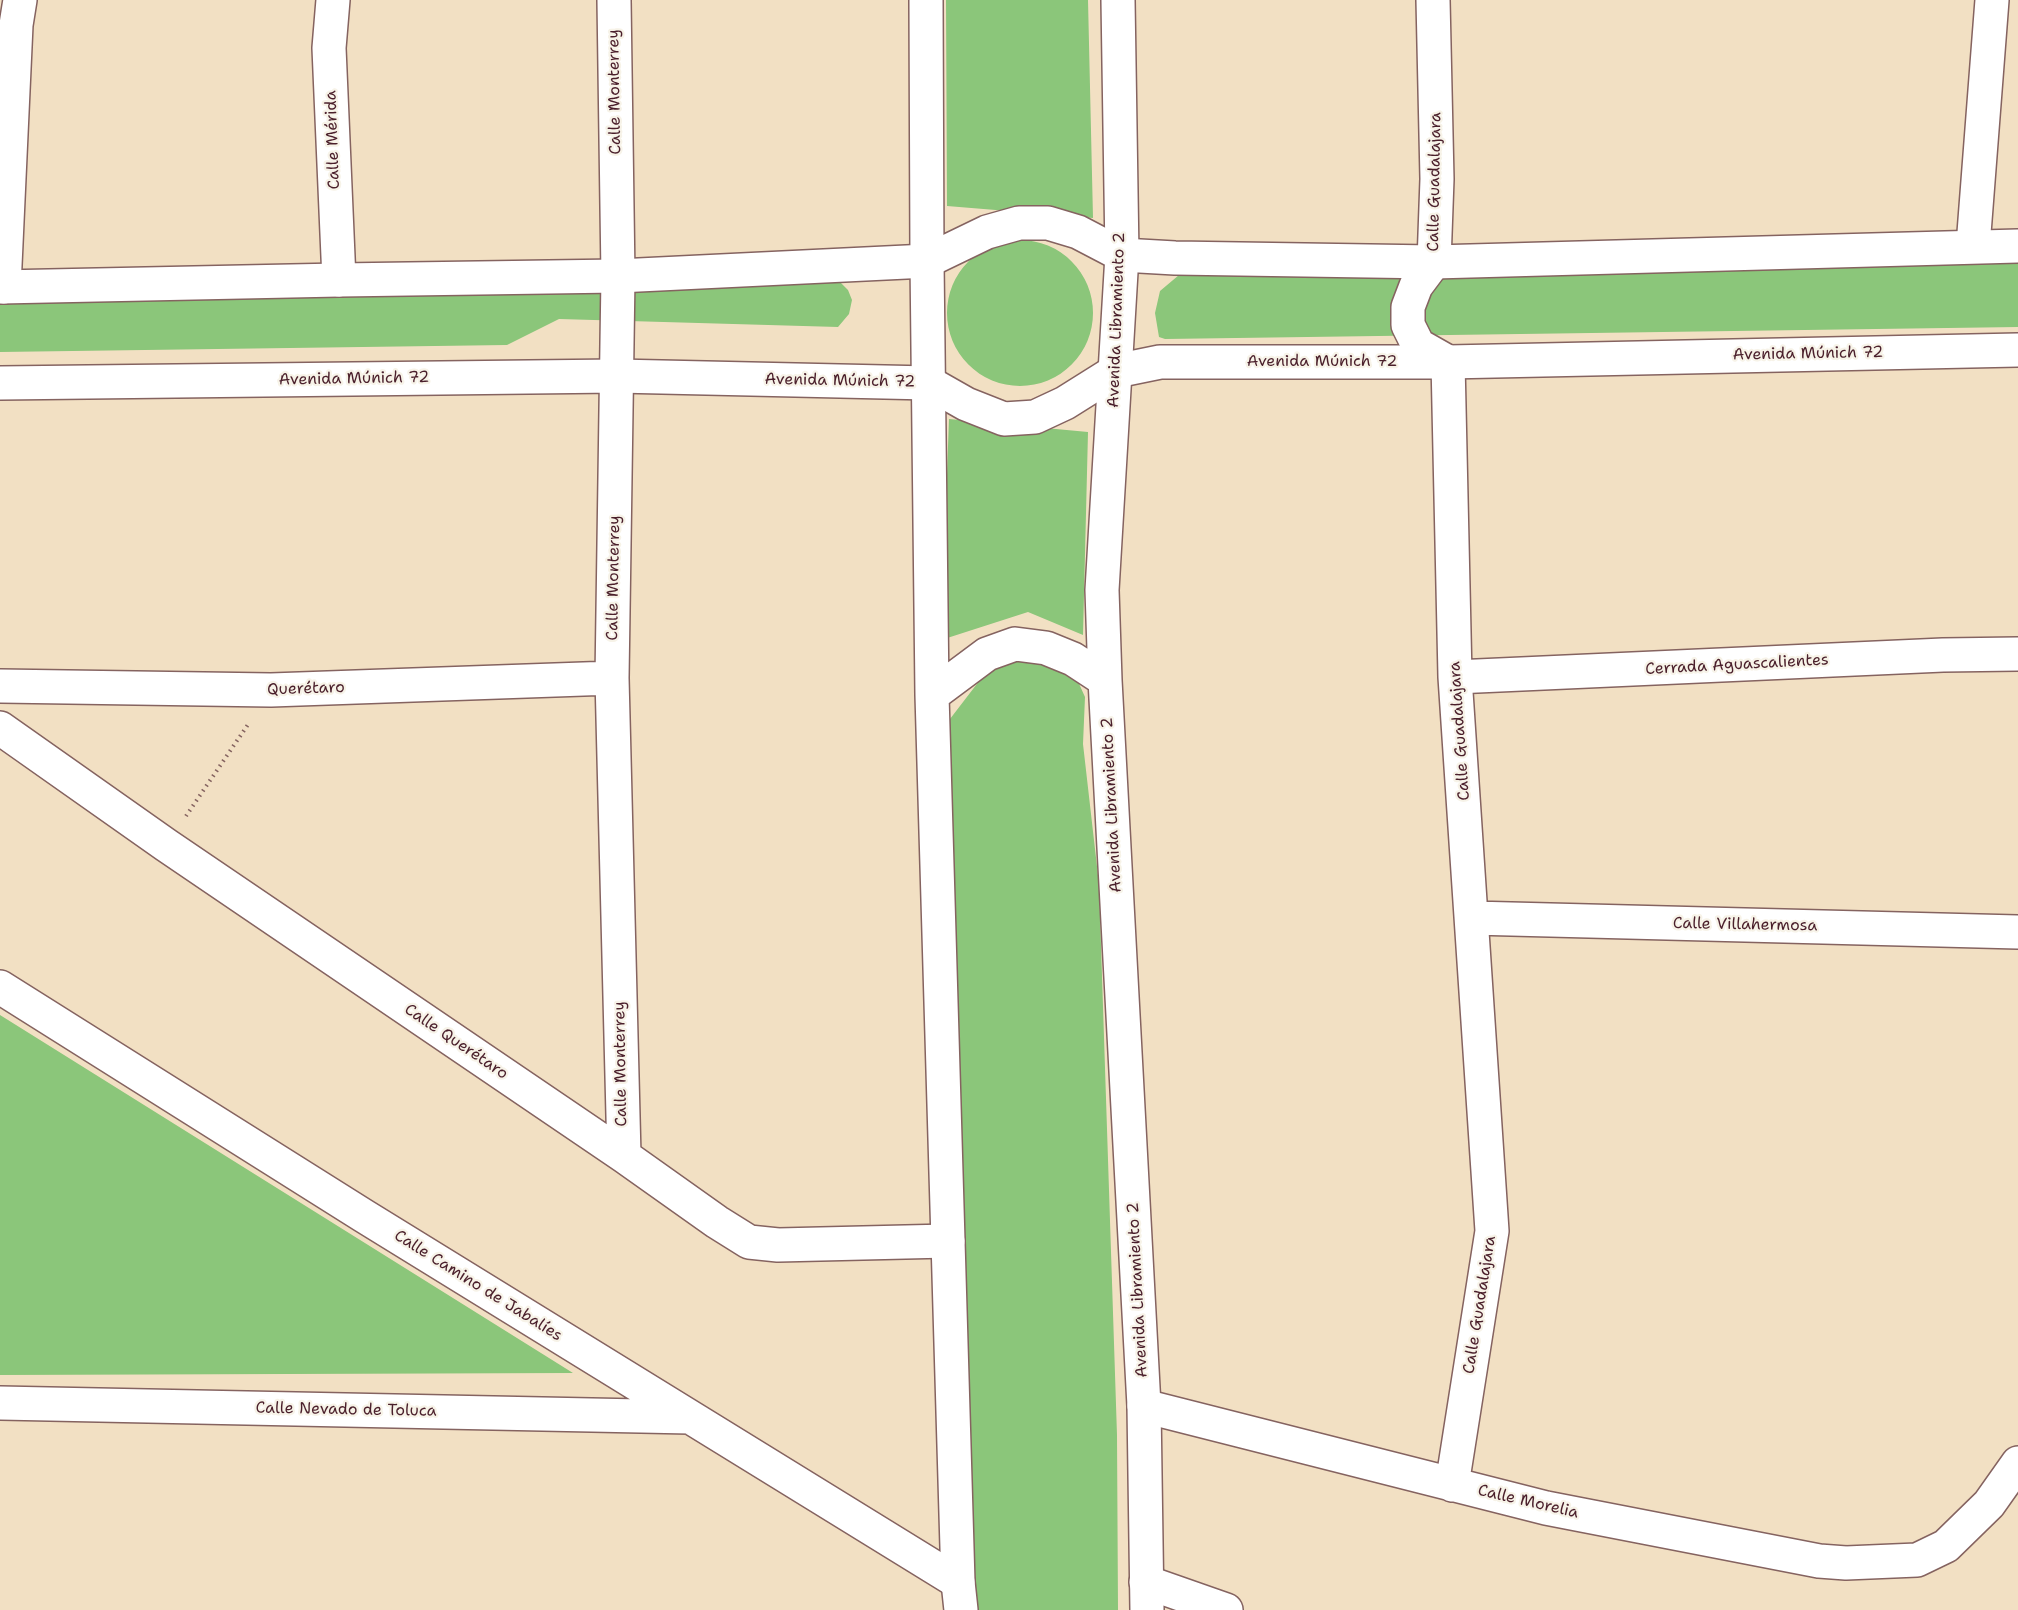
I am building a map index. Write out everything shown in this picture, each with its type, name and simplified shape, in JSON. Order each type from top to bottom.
[{"type":"street","points":[[20,0],[16,25],[2,287],[618,276],[927,261],[987,232],[1019,222],[1048,223],[1078,232],[1122,255],[1434,262],[2018,246]]},
{"type":"street","name":"Calle Mérida","points":[[333,0],[329,48],[339,280]]},
{"type":"street","name":"Calle Monterrey","points":[[614,0],[618,276],[612,678],[624,1156]]},
{"type":"street","points":[[926,0],[932,695],[959,1596]]},
{"type":"street","name":"Avenida Libramiento 2","points":[[1118,0],[1122,255],[1102,590],[1144,1406],[1146,1596]]},
{"type":"street","name":"Calle Guadalajara","points":[[1433,0],[1437,179],[1434,262],[1416,286],[1407,308],[1408,325],[1418,345],[1448,362],[1455,677],[1473,918],[1492,1231],[1452,1485]]},
{"type":"street","points":[[1973,246],[1992,0]]},
{"type":"street","name":"Avenida Múnich 72","points":[[0,383],[617,376],[929,383],[966,404],[1004,419],[1035,417],[1065,403],[1116,371],[1160,362],[1448,362],[2018,350]]},
{"type":"street","points":[[932,695],[987,654],[1015,644],[1046,648],[1073,659],[1105,680]]},
{"type":"street","name":"Cerrada Aguascalientes","points":[[1455,677],[1943,655],[2018,654]]},
{"type":"street","name":"Querétaro","points":[[0,686],[271,690],[612,678]]},
{"type":"street","name":"Calle Querétaro","points":[[0,728],[166,845],[749,1242],[778,1245],[948,1241]]},
{"type":"street","name":"Calle Villahermosa","points":[[1473,918],[2018,932]]},
{"type":"street","name":"Calle Camino de Jabalíes","points":[[0,987],[374,1222],[692,1417],[959,1596]]},
{"type":"street","name":"Calle Nevado de Toluca","points":[[0,1403],[692,1417]]},
{"type":"street","name":"Calle Morelia","points":[[1144,1406],[1546,1508],[1819,1561],[1846,1563],[1917,1560],[1946,1546],[1989,1504],[2018,1464]]},
{"type":"street","points":[[1146,1596],[1226,1610]]},
{"type":"path","points":[[166,845],[271,690]]},
{"type":"green space","points":[[946,0],[1088,0],[1093,218],[947,206]]},
{"type":"green space","points":[[1020,240],[1048,246],[1071,262],[1087,285],[1093,313],[1087,341],[1071,364],[1048,380],[1020,386],[992,380],[969,364],[953,341],[947,313],[953,285],[969,262],[992,246]]},
{"type":"green space","points":[[2018,263],[2018,327],[1165,339],[1159,337],[1155,313],[1160,291],[1179,275]]},
{"type":"green space","points":[[834,276],[848,290],[852,300],[849,314],[838,327],[559,319],[507,345],[0,352],[0,291]]},
{"type":"green space","points":[[949,419],[1088,432],[1083,635],[1028,612],[941,640]]},
{"type":"green space","points":[[1024,652],[1076,677],[1085,697],[1083,744],[1099,884],[1117,1435],[1118,1610],[964,1610],[940,732],[983,676]]},
{"type":"green space","points":[[0,1015],[573,1373],[0,1375]]}]
